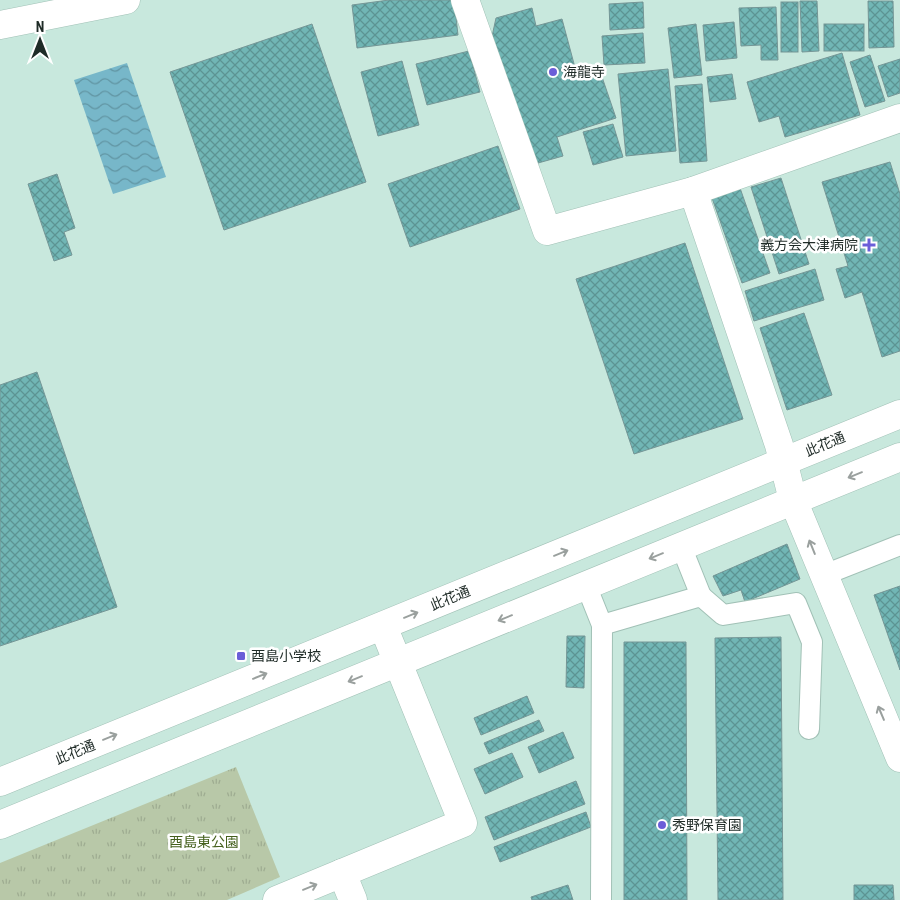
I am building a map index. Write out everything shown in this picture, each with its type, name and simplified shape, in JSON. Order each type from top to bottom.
[{"type":"street","points":[[0,25],[126,0]]},
{"type":"street","points":[[465,0],[547,231],[693,191],[900,118]]},
{"type":"street","points":[[693,191],[779,445],[793,500],[900,758]]},
{"type":"street","name":"此花通","points":[[0,782],[900,414]]},
{"type":"street","points":[[0,825],[900,457]]},
{"type":"street","points":[[277,900],[463,823],[384,626]]},
{"type":"street","points":[[342,873],[353,900]]},
{"type":"lane","points":[[824,575],[900,545]]},
{"type":"lane","points":[[680,546],[701,596],[723,615],[796,603],[812,642],[809,729]]},
{"type":"lane","points":[[586,585],[602,625],[601,900]]},
{"type":"lane","points":[[602,625],[701,596]]},
{"type":"green space","name":"酉島東公園","points":[[236,767],[280,877],[227,900],[0,900],[0,863]]},
{"type":"water","points":[[127,63],[166,177],[113,194],[74,80]]},
{"type":"building","points":[[389,0],[454,0],[458,35],[357,48],[352,5]]},
{"type":"building","points":[[800,1],[817,1],[819,51],[802,52]]},
{"type":"building","points":[[868,1],[893,1],[894,47],[869,48]]},
{"type":"building","points":[[643,2],[644,28],[610,30],[609,4]]},
{"type":"building","points":[[781,2],[798,2],[798,52],[781,52]]},
{"type":"building","points":[[776,7],[778,60],[761,60],[761,45],[741,46],[739,8]]},
{"type":"building","points":[[532,8],[536,26],[562,19],[577,75],[601,74],[616,118],[557,137],[563,156],[531,165],[491,41],[496,18]]},
{"type":"building","points":[[734,22],[737,58],[706,61],[703,25]]},
{"type":"building","points":[[312,24],[366,182],[224,230],[170,72]]},
{"type":"building","points":[[696,24],[702,75],[674,78],[668,28]]},
{"type":"building","points":[[824,24],[864,24],[864,51],[824,51]]},
{"type":"building","points":[[643,33],[645,63],[604,65],[602,36]]},
{"type":"building","points":[[469,51],[480,92],[427,105],[416,64]]},
{"type":"building","points":[[842,53],[860,115],[785,137],[779,116],[759,122],[747,82]]},
{"type":"building","points":[[870,55],[885,101],[865,107],[850,62]]},
{"type":"building","points":[[900,59],[900,93],[888,97],[878,66]]},
{"type":"building","points":[[402,61],[419,125],[378,136],[361,72]]},
{"type":"building","points":[[668,69],[676,151],[626,156],[618,74]]},
{"type":"building","points":[[732,74],[736,99],[710,102],[707,77]]},
{"type":"building","points":[[702,84],[707,161],[680,163],[675,86]]},
{"type":"building","points":[[613,124],[623,157],[593,165],[583,132]]},
{"type":"building","points":[[498,146],[520,209],[410,247],[388,184]]},
{"type":"building","points":[[890,162],[900,194],[900,351],[882,357],[862,292],[845,298],[836,269],[848,266],[822,182]]},
{"type":"building","points":[[57,174],[75,228],[64,232],[72,255],[54,261],[28,184]]},
{"type":"building","points":[[781,178],[809,264],[779,274],[751,187]]},
{"type":"building","points":[[740,188],[770,273],[742,283],[712,198]]},
{"type":"building","points":[[685,243],[743,419],[634,454],[576,279]]},
{"type":"building","points":[[815,269],[824,300],[754,321],[745,291]]},
{"type":"building","points":[[804,313],[832,395],[787,410],[760,328]]},
{"type":"building","points":[[37,372],[117,607],[0,646],[0,385]]},
{"type":"building","points":[[787,544],[800,579],[745,602],[741,590],[723,596],[713,576]]},
{"type":"building","points":[[900,586],[900,670],[874,595]]},
{"type":"building","points":[[567,636],[585,636],[584,688],[566,687]]},
{"type":"building","points":[[781,637],[783,900],[718,900],[715,638]]},
{"type":"building","points":[[624,642],[686,642],[687,900],[624,900]]},
{"type":"building","points":[[527,696],[534,713],[481,735],[474,718]]},
{"type":"building","points":[[539,720],[544,731],[489,754],[484,743]]},
{"type":"building","points":[[563,732],[574,758],[539,773],[528,747]]},
{"type":"building","points":[[512,753],[523,777],[485,794],[474,769]]},
{"type":"building","points":[[576,781],[585,804],[494,840],[485,817]]},
{"type":"building","points":[[586,812],[591,827],[500,862],[494,847]]},
{"type":"building","points":[[568,885],[573,900],[532,900],[531,897]]},
{"type":"building","points":[[854,885],[893,885],[894,900],[854,900]]},
{"type":"place","name":"海龍寺","points":[[553,72]]},
{"type":"place","name":"義方会大津病院","points":[[869,245]]},
{"type":"place","name":"酉島小学校","points":[[241,656]]},
{"type":"place","name":"秀野保育園","points":[[662,825]]}]
